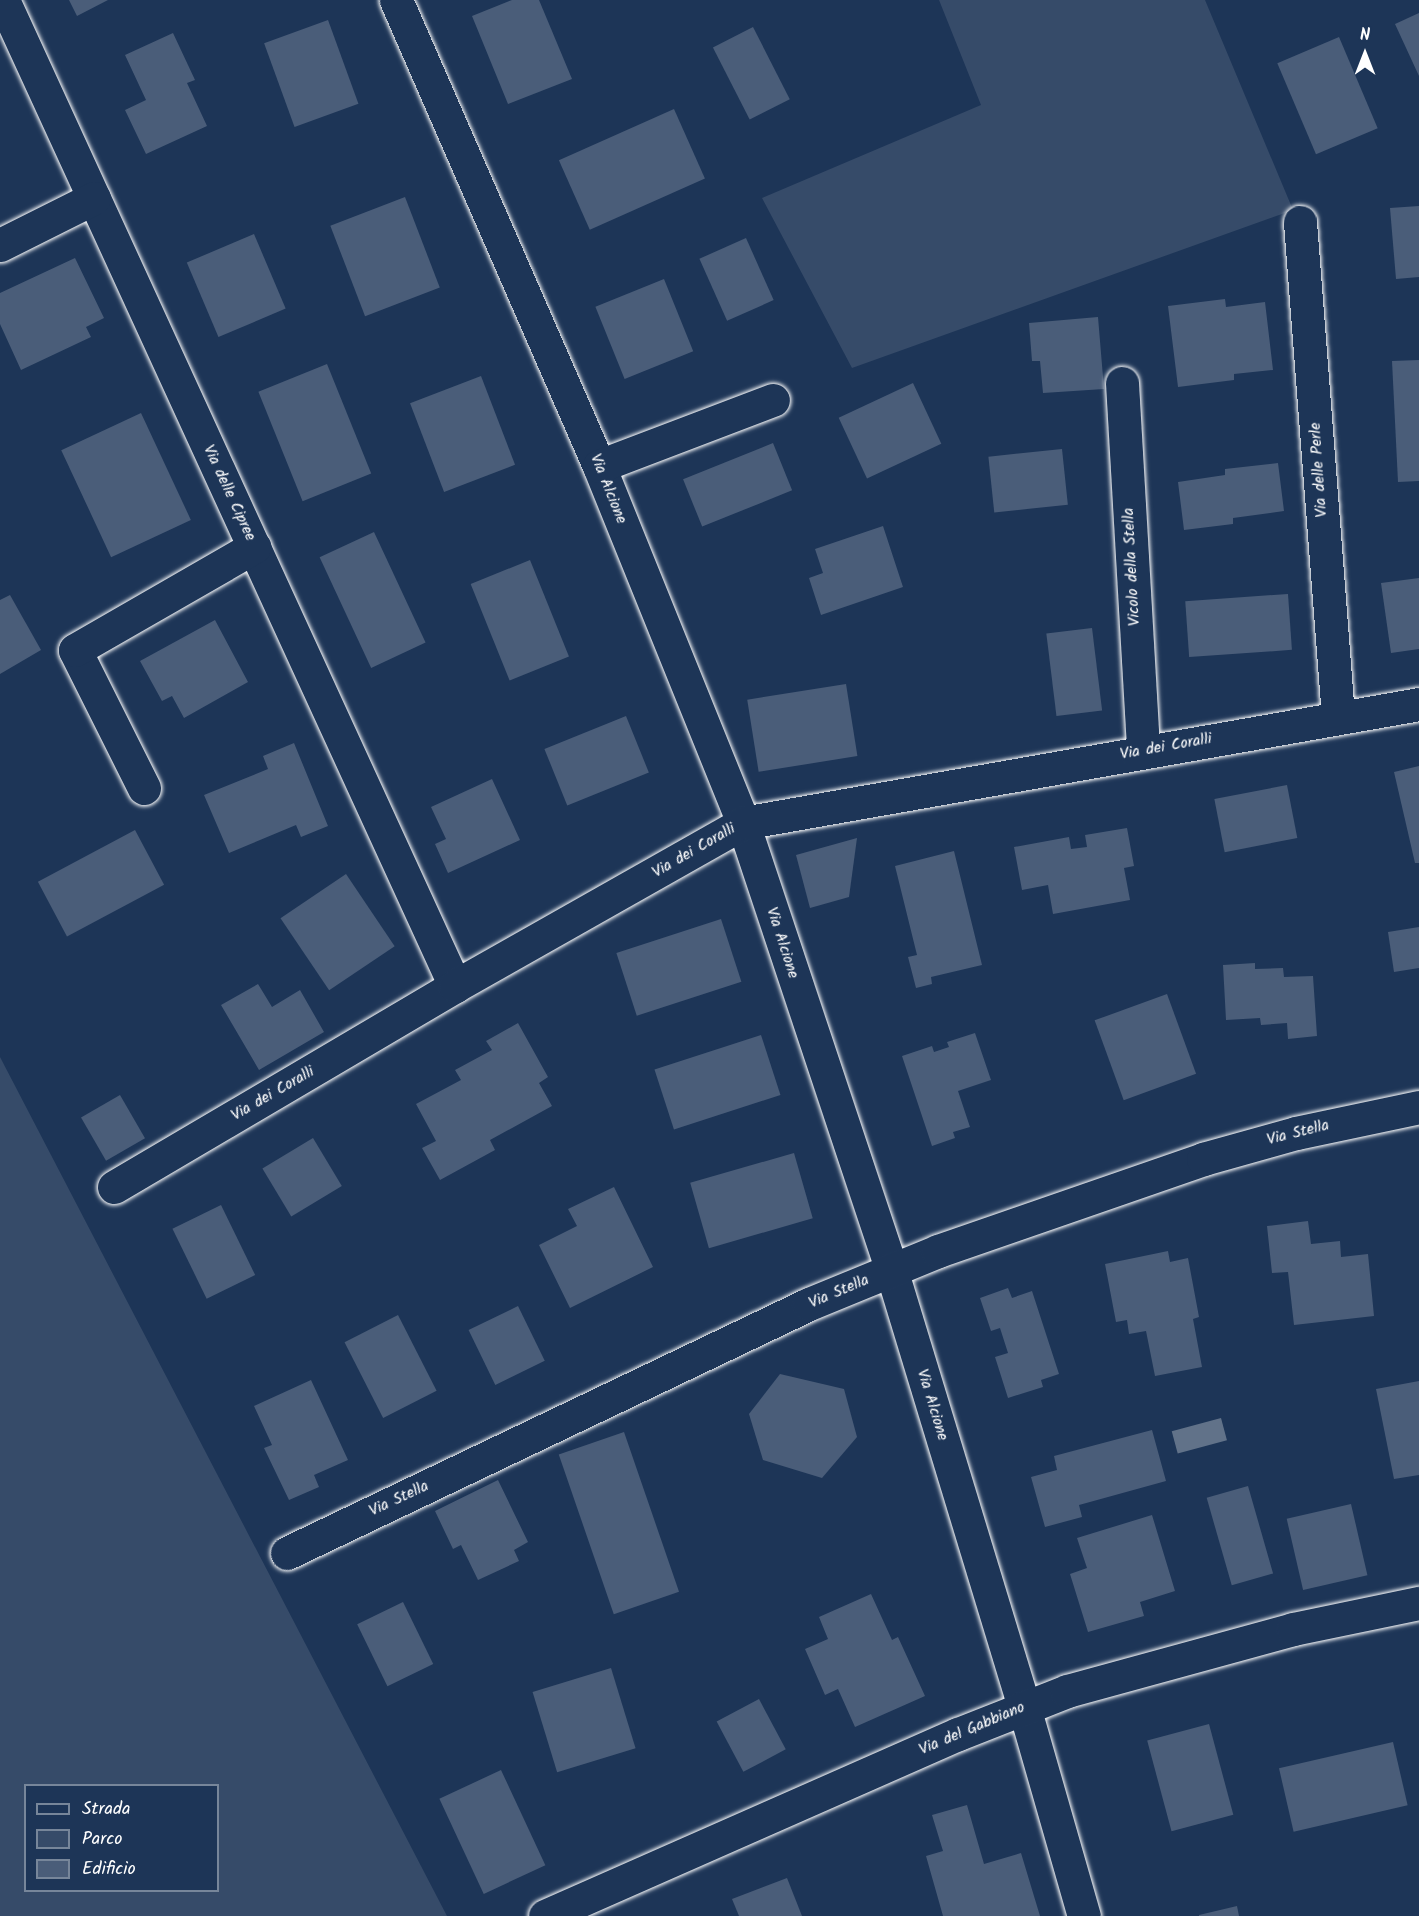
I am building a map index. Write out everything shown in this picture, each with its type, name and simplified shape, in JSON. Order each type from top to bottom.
[{"type":"street","name":"Via delle Cipree","points":[[3,0],[455,986]]},
{"type":"street","name":"Via Alcione","points":[[396,0],[599,466],[743,824],[891,1269],[1024,1707],[1084,1916]]},
{"type":"street","points":[[0,245],[94,198]]},
{"type":"street","name":"Via delle Perle","points":[[1300,222],[1338,718]]},
{"type":"street","name":"Vicolo della Stella","points":[[1122,383],[1143,751]]},
{"type":"street","points":[[599,466],[773,400]]},
{"type":"street","points":[[144,788],[75,650],[254,547]]},
{"type":"street","name":"Via dei Coralli","points":[[114,1187],[455,986],[743,824],[1143,751],[1419,704]]},
{"type":"street","name":"Via Stella","points":[[287,1553],[809,1304],[891,1269],[993,1230],[1203,1159],[1296,1133],[1419,1107]]},
{"type":"street","name":"Via del Gabbiano","points":[[545,1916],[1024,1707],[1089,1684],[1206,1651],[1293,1629],[1419,1603]]},
{"type":"green space","points":[[939,0],[1205,0],[1293,210],[852,368],[762,198],[981,105]]},
{"type":"green space","points":[[0,1057],[447,1916],[0,1916]]},
{"type":"shaded area","points":[[1221,1418],[1227,1440],[1178,1453],[1172,1431]]},
{"type":"building","points":[[69,0],[108,0],[77,16]]},
{"type":"building","points":[[512,0],[539,0],[572,79],[508,104],[472,16]]},
{"type":"building","points":[[1419,13],[1419,76],[1395,24]]},
{"type":"building","points":[[328,20],[358,104],[295,127],[264,43]]},
{"type":"building","points":[[753,27],[790,99],[750,120],[713,47]]},
{"type":"building","points":[[173,33],[195,80],[187,83],[207,126],[146,154],[125,110],[146,100],[125,55]]},
{"type":"building","points":[[1339,37],[1378,128],[1316,154],[1277,63]]},
{"type":"building","points":[[674,109],[705,178],[590,230],[559,160]]},
{"type":"building","points":[[405,197],[440,288],[365,316],[330,226]]},
{"type":"building","points":[[1419,206],[1419,277],[1396,279],[1390,208]]},
{"type":"building","points":[[254,234],[286,309],[218,337],[187,263]]},
{"type":"building","points":[[746,238],[774,300],[727,321],[699,259]]},
{"type":"building","points":[[75,258],[104,318],[86,327],[91,337],[21,370],[0,324],[0,293]]},
{"type":"building","points":[[664,279],[693,351],[625,379],[595,307]]},
{"type":"building","points":[[1225,299],[1226,307],[1265,302],[1273,370],[1234,374],[1234,380],[1178,387],[1168,306]]},
{"type":"building","points":[[1098,317],[1104,389],[1043,393],[1040,361],[1032,361],[1029,323]]},
{"type":"building","points":[[1419,360],[1419,481],[1398,482],[1392,361]]},
{"type":"building","points":[[327,364],[371,473],[303,501],[258,392]]},
{"type":"building","points":[[481,376],[515,465],[444,492],[410,403]]},
{"type":"building","points":[[913,383],[941,444],[867,478],[839,418]]},
{"type":"building","points":[[141,413],[191,520],[111,557],[61,450]]},
{"type":"building","points":[[773,443],[792,490],[702,527],[683,479]]},
{"type":"building","points":[[1062,449],[1068,505],[994,512],[988,457]]},
{"type":"building","points":[[1278,463],[1284,511],[1233,518],[1233,524],[1184,530],[1178,482],[1225,475],[1225,469]]},
{"type":"building","points":[[883,526],[903,587],[821,615],[809,578],[823,573],[815,549]]},
{"type":"building","points":[[374,532],[426,643],[371,668],[320,557]]},
{"type":"building","points":[[530,560],[569,656],[510,680],[471,584]]},
{"type":"building","points":[[1419,578],[1419,649],[1391,653],[1381,583]]},
{"type":"building","points":[[1288,594],[1292,650],[1189,657],[1185,601]]},
{"type":"building","points":[[10,595],[41,650],[0,674],[0,600]]},
{"type":"building","points":[[215,620],[248,682],[184,718],[172,696],[162,701],[140,661]]},
{"type":"building","points":[[1092,628],[1102,710],[1056,716],[1046,634]]},
{"type":"building","points":[[846,684],[857,756],[759,772],[747,700]]},
{"type":"building","points":[[626,716],[649,773],[567,806],[544,749]]},
{"type":"building","points":[[294,743],[328,826],[301,837],[296,825],[229,853],[204,795],[268,769],[263,756]]},
{"type":"building","points":[[1419,766],[1419,863],[1415,863],[1394,772]]},
{"type":"building","points":[[492,779],[520,840],[448,873],[435,844],[446,839],[431,807]]},
{"type":"building","points":[[1287,785],[1297,838],[1225,852],[1214,799]]},
{"type":"building","points":[[1127,828],[1134,866],[1124,868],[1130,900],[1053,914],[1048,885],[1022,890],[1014,847],[1069,837],[1071,849],[1087,847],[1085,835]]},
{"type":"building","points":[[135,830],[164,885],[67,936],[38,882]]},
{"type":"building","points":[[857,838],[849,897],[810,908],[796,855]]},
{"type":"building","points":[[954,851],[982,965],[931,977],[932,984],[916,988],[908,957],[917,955],[895,866]]},
{"type":"building","points":[[346,874],[395,946],[329,990],[281,918]]},
{"type":"building","points":[[721,919],[741,982],[637,1016],[616,953]]},
{"type":"building","points":[[1419,927],[1419,968],[1394,972],[1388,932]]},
{"type":"building","points":[[1255,963],[1255,969],[1283,968],[1284,977],[1313,976],[1317,1036],[1288,1039],[1287,1023],[1261,1025],[1260,1018],[1226,1020],[1223,965]]},
{"type":"building","points":[[258,984],[272,1007],[300,990],[324,1032],[259,1070],[221,1005]]},
{"type":"building","points":[[1167,994],[1196,1074],[1124,1100],[1095,1020]]},
{"type":"building","points":[[518,1023],[548,1077],[539,1083],[552,1106],[490,1140],[495,1150],[440,1180],[422,1148],[436,1141],[416,1104],[461,1080],[455,1070],[492,1050],[486,1041]]},
{"type":"building","points":[[975,1033],[991,1080],[958,1091],[970,1127],[953,1132],[955,1138],[932,1146],[902,1056],[932,1046],[934,1052],[949,1047],[947,1042]]},
{"type":"building","points":[[761,1035],[780,1095],[674,1130],[654,1070]]},
{"type":"building","points":[[120,1095],[145,1138],[106,1161],[81,1118]]},
{"type":"building","points":[[313,1138],[342,1186],[291,1216],[262,1168]]},
{"type":"building","points":[[794,1153],[813,1218],[709,1248],[690,1183]]},
{"type":"building","points":[[614,1187],[653,1267],[570,1308],[539,1245],[577,1226],[568,1209]]},
{"type":"building","points":[[221,1205],[255,1275],[207,1299],[172,1229]]},
{"type":"building","points":[[1308,1221],[1311,1244],[1340,1241],[1341,1257],[1368,1254],[1374,1316],[1294,1325],[1288,1272],[1272,1273],[1267,1226]]},
{"type":"building","points":[[1168,1251],[1170,1262],[1188,1258],[1199,1317],[1193,1319],[1202,1367],[1155,1376],[1146,1331],[1129,1334],[1127,1320],[1116,1322],[1105,1264]]},
{"type":"building","points":[[1008,1288],[1012,1298],[1032,1291],[1059,1374],[1041,1380],[1043,1387],[1008,1398],[995,1357],[1008,1353],[1000,1328],[991,1331],[980,1298]]},
{"type":"building","points":[[518,1306],[545,1361],[495,1385],[469,1330]]},
{"type":"building","points":[[398,1315],[437,1391],[383,1418],[345,1342]]},
{"type":"building","points":[[780,1374],[844,1389],[857,1437],[822,1478],[763,1460],[749,1414]]},
{"type":"building","points":[[311,1380],[348,1460],[314,1475],[319,1487],[289,1500],[264,1448],[272,1445],[254,1406]]},
{"type":"building","points":[[1419,1381],[1419,1475],[1394,1479],[1376,1389]]},
{"type":"building","points":[[1152,1430],[1166,1481],[1079,1505],[1082,1517],[1045,1527],[1031,1477],[1057,1470],[1054,1456]]},
{"type":"building","points":[[624,1432],[679,1592],[614,1614],[559,1454]]},
{"type":"building","points":[[498,1480],[528,1542],[514,1550],[519,1561],[478,1580],[461,1545],[453,1549],[435,1511]]},
{"type":"building","points":[[1248,1486],[1273,1573],[1232,1585],[1207,1498]]},
{"type":"building","points":[[1351,1504],[1367,1575],[1303,1590],[1287,1519]]},
{"type":"building","points":[[1152,1515],[1175,1591],[1140,1602],[1144,1616],[1088,1632],[1070,1574],[1087,1568],[1077,1538]]},
{"type":"building","points":[[871,1594],[892,1640],[898,1637],[925,1696],[855,1727],[838,1689],[825,1695],[805,1649],[828,1639],[819,1617]]},
{"type":"building","points":[[403,1602],[433,1664],[387,1686],[357,1624]]},
{"type":"building","points":[[611,1668],[636,1748],[557,1772],[533,1692]]},
{"type":"building","points":[[759,1699],[786,1749],[743,1772],[717,1722]]},
{"type":"building","points":[[1209,1724],[1233,1815],[1172,1831],[1147,1741]]},
{"type":"building","points":[[1393,1742],[1408,1805],[1294,1832],[1279,1768]]},
{"type":"building","points":[[501,1770],[545,1865],[484,1894],[439,1799]]},
{"type":"building","points":[[967,1805],[984,1864],[1021,1853],[1040,1916],[943,1916],[926,1856],[943,1851],[932,1815]]},
{"type":"building","points":[[787,1878],[802,1916],[739,1916],[732,1899]]},
{"type":"building","points":[[1237,1906],[1239,1916],[1199,1916],[1199,1915]]}]
